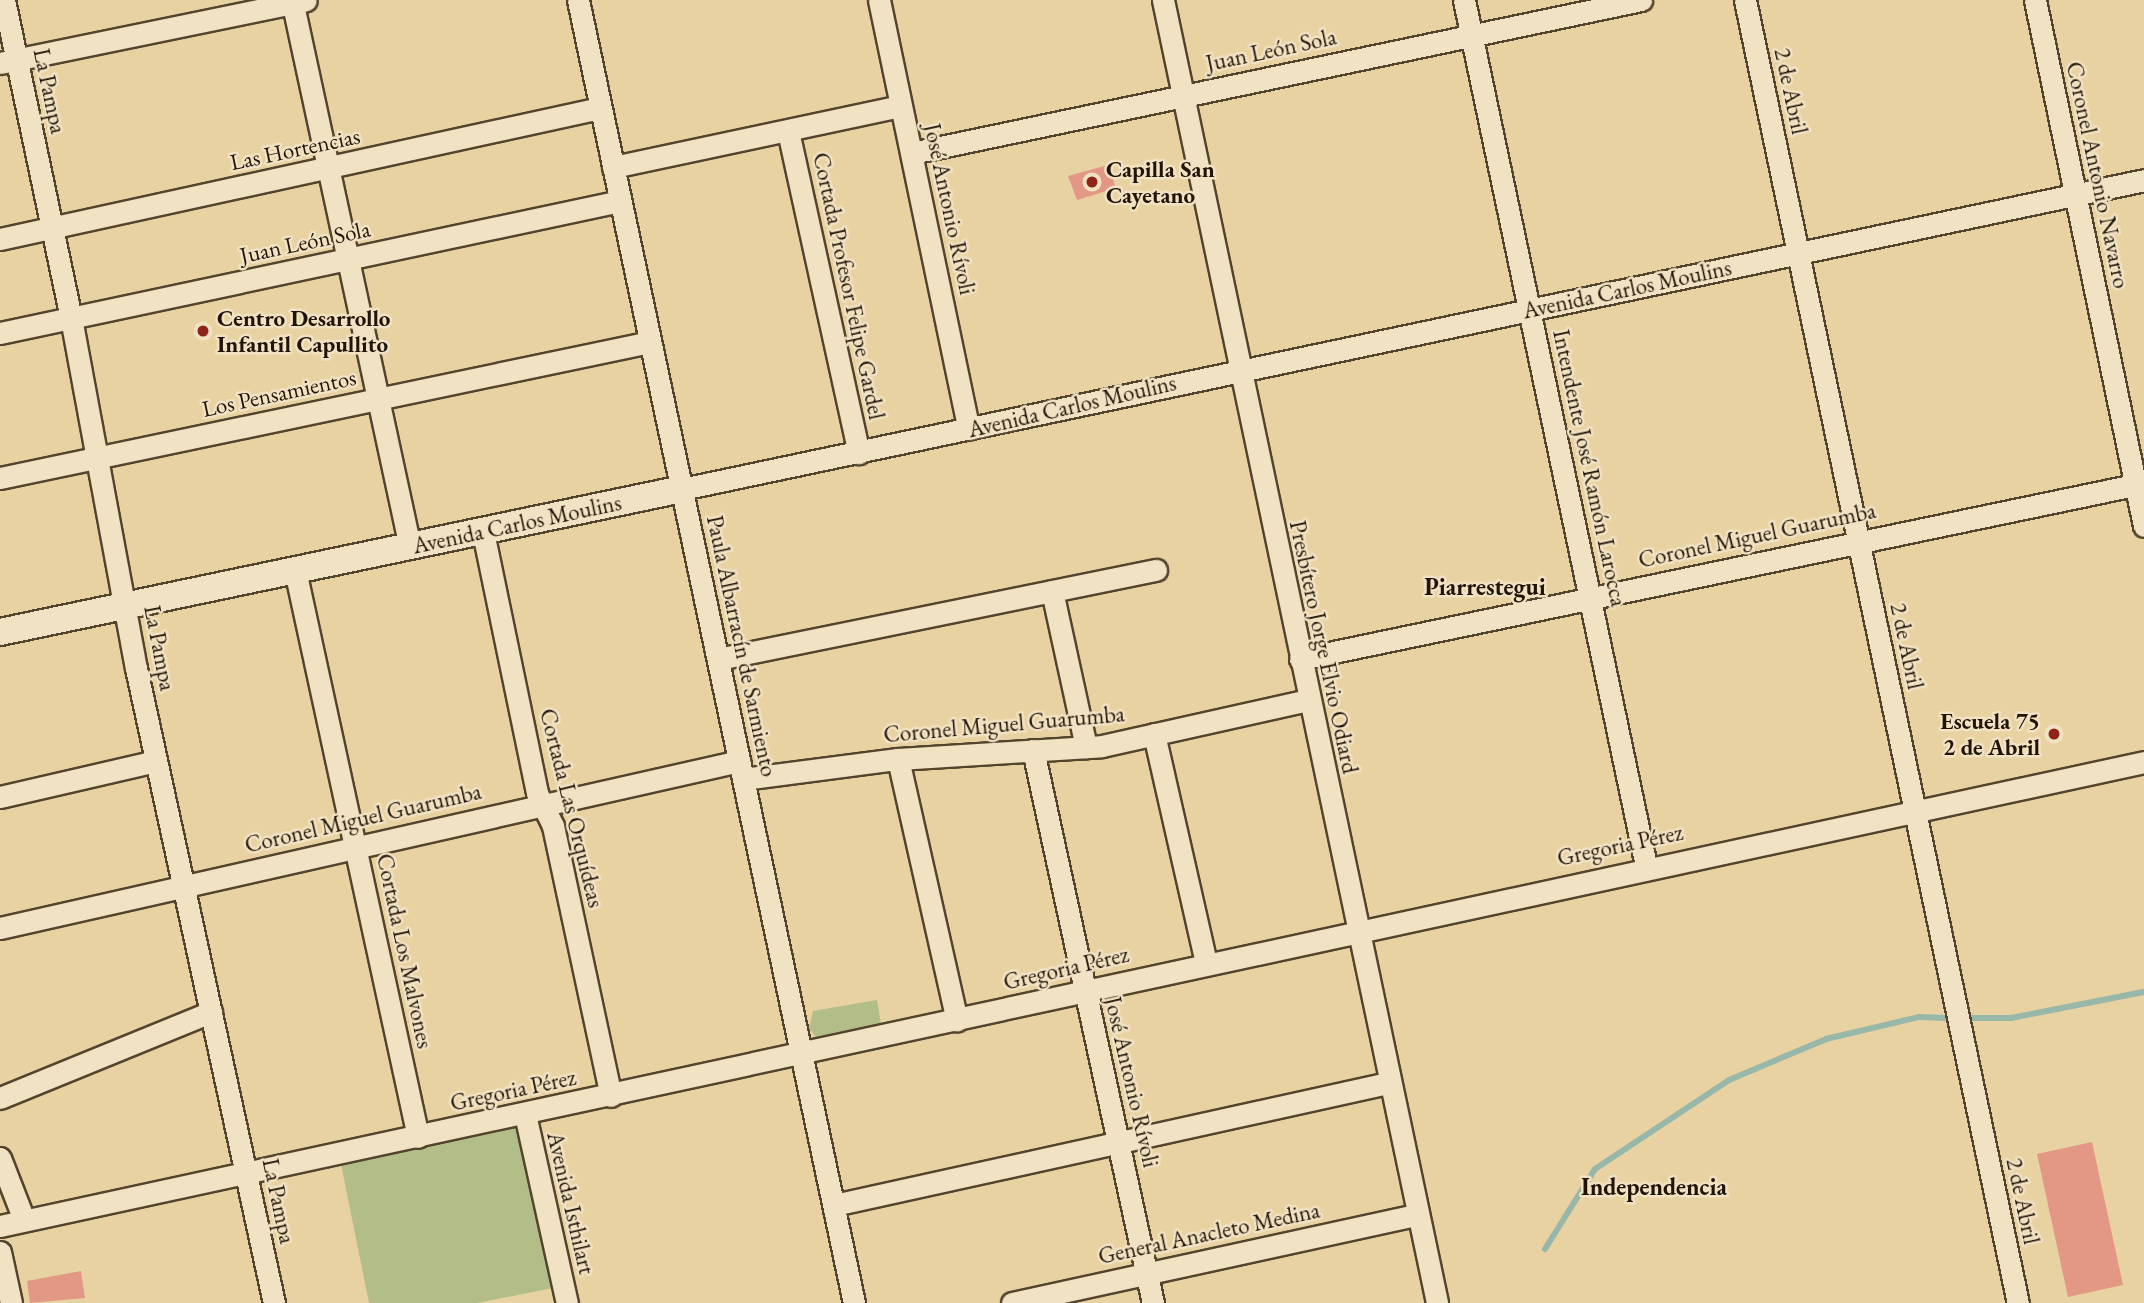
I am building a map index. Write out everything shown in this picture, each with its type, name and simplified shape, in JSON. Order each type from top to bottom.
[{"type":"street","name":"La Pampa","points":[[4,0],[8,62],[52,229],[156,761],[274,1303]]},
{"type":"street","name":"Paula Albarracín de Sarmiento","points":[[578,0],[854,1303]]},
{"type":"street","name":"José Antonio Rívoli","points":[[879,0],[969,429]]},
{"type":"street","name":"Presbítero Jorge Elvio Odiard","points":[[1163,0],[1355,929],[1437,1303]]},
{"type":"street","name":"Intendente José Ramón Larocca","points":[[1464,0],[1646,866]]},
{"type":"street","name":"Juan León Sola","points":[[912,153],[1472,36],[1602,4],[1641,0]]},
{"type":"street","name":"2 de Abril","points":[[1745,0],[2018,1303]]},
{"type":"street","name":"Coronel Antonio Navarro","points":[[2035,0],[2140,484],[2144,526]]},
{"type":"street","points":[[8,62],[297,1],[328,168],[410,547]]},
{"type":"street","points":[[613,167],[901,107]]},
{"type":"street","name":"Las Hortencias","points":[[0,239],[600,108]]},
{"type":"street","name":"Cortada Profesor Felipe Gardel","points":[[788,131],[859,453]]},
{"type":"street","name":"Avenida Carlos Moulins","points":[[0,632],[2144,180]]},
{"type":"street","name":"Juan León Sola","points":[[0,333],[620,201]]},
{"type":"street","name":"Los Pensamientos","points":[[0,478],[650,342]]},
{"type":"street","name":"Coronel Miguel Guarumba","points":[[1300,659],[2140,484]]},
{"type":"street","name":"Cortada Las Orquídeas","points":[[483,532],[543,804],[553,825],[611,1096]]},
{"type":"street","name":"Cortada Los Malvones","points":[[295,570],[418,1137]]},
{"type":"street","points":[[718,659],[1156,570]]},
{"type":"street","points":[[1052,591],[1086,747]]},
{"type":"street","name":"Coronel Miguel Guarumba","points":[[0,928],[543,804],[741,770],[1086,747],[1308,700]]},
{"type":"street","points":[[1154,734],[1206,962]]},
{"type":"street","name":"José Antonio Rívoli","points":[[1033,750],[1153,1303]]},
{"type":"street","points":[[898,759],[957,1020]]},
{"type":"street","points":[[0,797],[156,761]]},
{"type":"street","name":"Gregoria Pérez","points":[[0,1226],[611,1096],[1646,866],[2144,762]]},
{"type":"street","points":[[0,1098],[211,1012]]},
{"type":"street","points":[[834,1205],[1388,1083]]},
{"type":"street","name":"Avenida Isthilart","points":[[525,1114],[567,1303]]},
{"type":"street","points":[[0,1158],[23,1220]]},
{"type":"street","name":"General Anacleto Medina","points":[[1013,1303],[1416,1215]]},
{"type":"street","points":[[0,1252],[11,1303]]},
{"type":"green space","points":[[877,1000],[882,1030],[818,1040],[809,1028],[813,1011]]},
{"type":"green space","points":[[519,1126],[553,1288],[477,1303],[369,1303],[341,1164]]},
{"type":"building","name":"Capilla San Cayetano","points":[[1108,165],[1116,188],[1077,200],[1068,176]]},
{"type":"building","points":[[2092,1142],[2123,1285],[2068,1297],[2037,1154]]},
{"type":"building","points":[[81,1271],[85,1298],[30,1303],[27,1281]]},
{"type":"waterway","points":[[1968,1018],[2011,1018],[2144,992]]},
{"type":"waterway","points":[[1545,1249],[1595,1169],[1729,1080],[1826,1039],[1919,1017],[1947,1018]]},
{"type":"place","name":"Capilla San Cayetano","points":[[1092,182]]},
{"type":"place","name":"Centro Desarrollo Infantil Capullito","points":[[203,331]]},
{"type":"place","name":"Escuela 75 2 de Abril","points":[[2054,734]]},
{"type":"district","name":"Piarrestegui","points":[[1485,587]]},
{"type":"district","name":"Independencia","points":[[1654,1187]]}]
